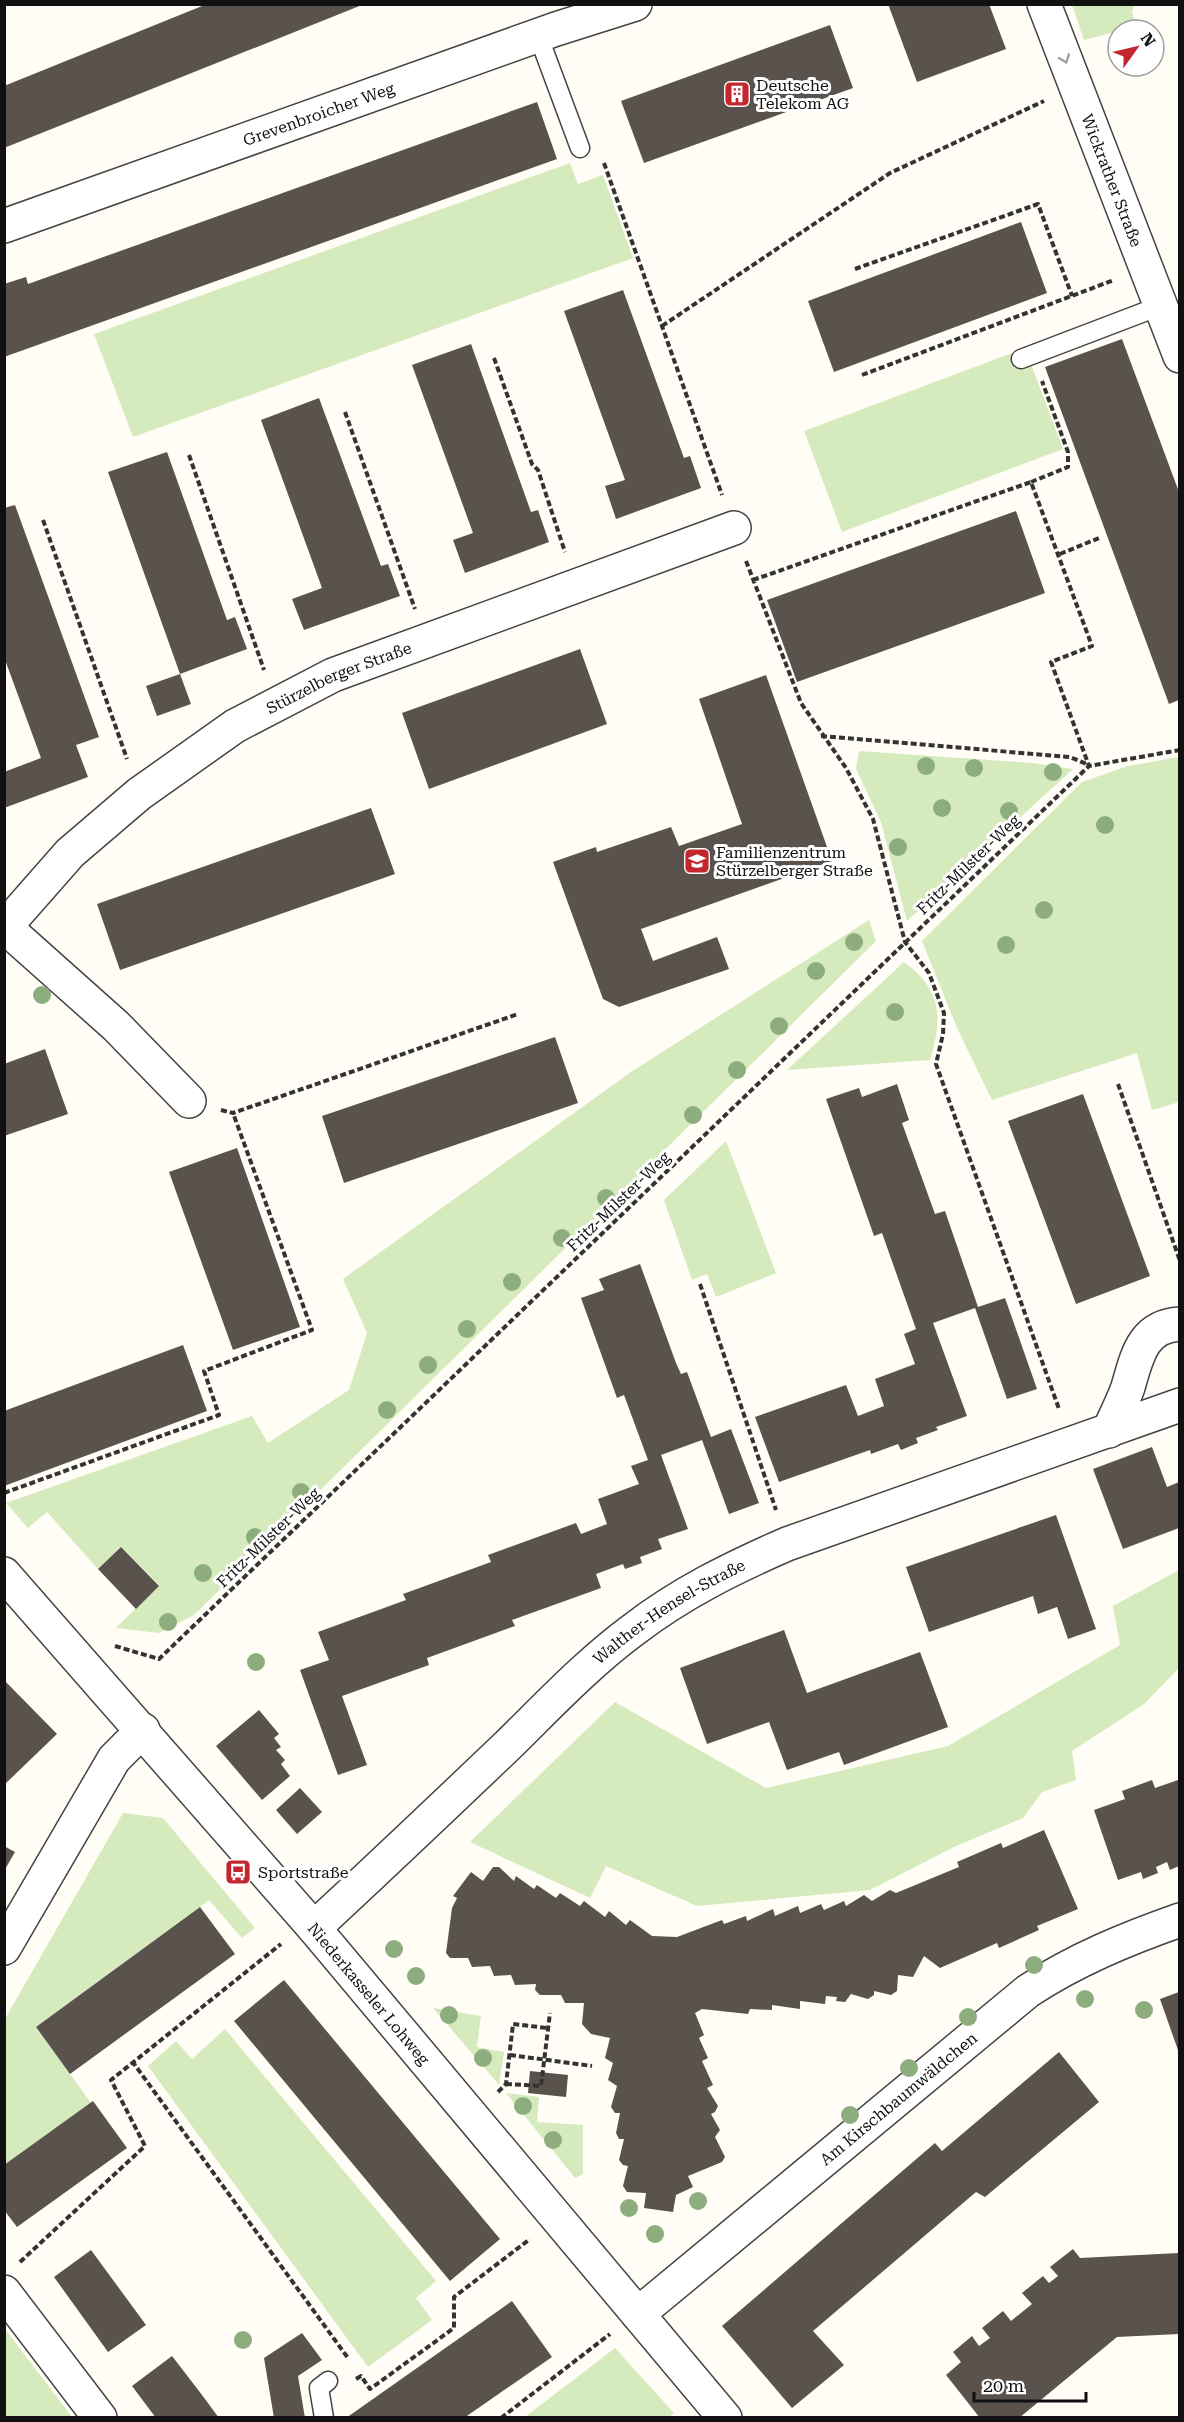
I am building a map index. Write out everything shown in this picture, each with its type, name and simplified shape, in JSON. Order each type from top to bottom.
[{"type":"street","name":"Grevenbroicher Weg","points":[[4,226],[538,35],[635,4]]},
{"type":"street","name":"Wickrather Straße","points":[[1044,4],[1179,356]]},
{"type":"street","name":"Stürzelberger Straße","points":[[189,1101],[116,1026],[5,928],[70,853],[139,794],[236,726],[333,675],[734,528]]},
{"type":"street","points":[[1109,1431],[1127,1390],[1140,1347],[1147,1336],[1162,1326],[1179,1324]]},
{"type":"street","name":"Walther-Hensel-Straße","points":[[314,1928],[406,1843],[584,1670],[632,1630],[725,1571],[787,1544],[1179,1405]]},
{"type":"street","name":"Niederkasseler Lohweg","points":[[4,1574],[84,1662],[314,1928],[726,2417]]},
{"type":"street","points":[[4,1948],[114,1760],[143,1730]]},
{"type":"street","name":"Am Kirschbaumwäldchen","points":[[638,2314],[1028,1992],[1078,1961],[1179,1920]]},
{"type":"street","points":[[9,2279],[100,2418]]},
{"type":"lane","points":[[538,35],[580,148]]},
{"type":"lane","points":[[1021,359],[1160,306]]},
{"type":"lane","points":[[324,2418],[319,2388],[328,2381]]},
{"type":"path","points":[[662,326],[890,173],[1074,86]]},
{"type":"path","points":[[603,161],[734,528],[801,703],[821,736],[846,768],[873,819],[905,942],[928,973],[944,1013],[944,1034],[936,1064],[1071,1445]]},
{"type":"path","points":[[855,269],[1038,204],[1072,296]]},
{"type":"path","points":[[862,375],[1146,268]]},
{"type":"path","points":[[494,358],[532,464],[538,471],[577,586]]},
{"type":"path","points":[[753,580],[1068,467],[1068,452],[1041,377]]},
{"type":"path","points":[[345,412],[427,641]]},
{"type":"path","points":[[189,455],[277,705]]},
{"type":"path","points":[[1030,482],[1092,646],[1052,662],[1089,766]]},
{"type":"path","points":[[43,520],[139,794]]},
{"type":"path","points":[[1059,554],[1099,538]]},
{"type":"path","points":[[821,736],[1070,756],[1089,766],[1179,750]]},
{"type":"path","name":"Fritz-Milster-Weg","points":[[84,1662],[106,1643],[159,1659],[1089,766]]},
{"type":"path","points":[[189,1101],[233,1113],[518,1014]]},
{"type":"path","points":[[1118,1084],[1179,1262]]},
{"type":"path","points":[[4,1493],[219,1415],[204,1371],[312,1330],[233,1113]]},
{"type":"path","points":[[700,1284],[787,1544]]},
{"type":"path","points":[[9,2279],[145,2146],[111,2080],[279,1946],[314,1928]]},
{"type":"path","points":[[507,2084],[541,2086],[549,2013]]},
{"type":"path","points":[[472,2117],[507,2084],[513,2024],[547,2028]]},
{"type":"path","points":[[510,2055],[592,2067]]},
{"type":"path","points":[[132,2061],[370,2389],[454,2328],[454,2297],[556,2218]]},
{"type":"path","points":[[501,2418],[592,2348]]},
{"type":"path","points":[[328,2381],[342,2390],[361,2376]]},
{"type":"green space","points":[[1072,5],[1134,5],[1132,13],[1134,18],[1106,18],[1106,34],[1084,40]]},
{"type":"green space","points":[[570,163],[578,184],[603,175],[633,258],[133,437],[94,334]]},
{"type":"green space","points":[[1025,348],[1063,449],[842,532],[804,431]]},
{"type":"green space","points":[[859,751],[1032,763],[1073,769],[907,921],[881,822],[856,769]]},
{"type":"green space","points":[[1179,757],[1179,1102],[1152,1110],[1137,1053],[992,1100],[957,1028],[922,941],[1082,782],[1128,766]]},
{"type":"green space","points":[[869,920],[876,941],[194,1615],[159,1633],[116,1628],[159,1585],[121,1547],[98,1569],[47,1512],[28,1528],[6,1503],[252,1416],[268,1443],[349,1390],[367,1333],[343,1279],[631,1072]]},
{"type":"green space","points":[[904,962],[926,983],[936,1006],[937,1031],[930,1060],[787,1070]]},
{"type":"green space","points":[[726,1141],[776,1273],[716,1297],[707,1274],[692,1280],[664,1200]]},
{"type":"green space","points":[[1179,1570],[1179,1668],[1144,1704],[1072,1751],[1076,1780],[1042,1792],[1023,1818],[954,1847],[870,1890],[697,1906],[606,1866],[590,1898],[470,1842],[615,1702],[766,1788],[948,1746],[1120,1645],[1113,1606]]},
{"type":"green space","points":[[123,1813],[163,1818],[255,1928],[242,1938],[209,1900],[36,2027],[91,2103],[5,2164],[5,2019]]},
{"type":"green space","points":[[433,2008],[481,2016],[477,2047],[504,2052],[499,2085]]},
{"type":"green space","points":[[225,2029],[436,2281],[416,2298],[432,2320],[368,2367],[148,2066],[176,2041],[192,2059]]},
{"type":"green space","points":[[506,2093],[539,2097],[537,2122],[583,2125],[583,2174],[575,2178]]},
{"type":"green space","points":[[5,2329],[72,2417],[5,2417]]},
{"type":"green space","points":[[615,2348],[674,2413],[668,2418],[525,2417]]},
{"type":"building","points":[[207,4],[362,5],[4,148],[4,86]]},
{"type":"building","points":[[888,4],[989,4],[1006,49],[917,82]]},
{"type":"building","name":"Deutsche Telekom AG","points":[[830,25],[853,88],[644,163],[621,101]]},
{"type":"building","points":[[537,102],[557,159],[4,357],[4,284],[26,277],[28,284]]},
{"type":"building","points":[[1021,222],[1047,293],[834,372],[808,301]]},
{"type":"building","points":[[623,290],[684,458],[690,456],[701,488],[616,519],[605,486],[625,480],[564,311]]},
{"type":"building","points":[[1122,339],[1179,492],[1179,700],[1169,704],[1045,367]]},
{"type":"building","points":[[471,344],[531,512],[538,510],[549,542],[465,573],[453,540],[473,533],[412,365]]},
{"type":"building","points":[[319,398],[381,566],[388,564],[400,596],[304,630],[292,599],[322,588],[261,420]]},
{"type":"building","points":[[167,452],[227,620],[235,617],[247,649],[180,674],[108,472]]},
{"type":"building","points":[[15,505],[99,737],[76,745],[88,777],[4,808],[4,772],[41,758],[4,657],[4,508]]},
{"type":"building","points":[[1016,511],[1045,593],[797,682],[767,600]]},
{"type":"building","points":[[580,649],[607,724],[429,789],[402,713]]},
{"type":"building","points":[[180,674],[191,704],[157,716],[146,686]]},
{"type":"building","points":[[766,675],[832,861],[641,929],[653,961],[717,937],[729,969],[619,1007],[603,999],[553,862],[596,847],[597,852],[671,827],[679,846],[742,824],[699,699]]},
{"type":"building","points":[[371,808],[395,874],[120,970],[97,904]]},
{"type":"building","points":[[555,1037],[578,1103],[344,1183],[322,1116]]},
{"type":"building","points":[[45,1049],[68,1114],[4,1136],[4,1064]]},
{"type":"building","points":[[897,1084],[909,1120],[902,1123],[935,1214],[945,1211],[978,1307],[1005,1298],[1037,1389],[1007,1399],[975,1308],[933,1323],[967,1416],[936,1427],[938,1430],[916,1438],[918,1443],[901,1450],[898,1444],[871,1454],[870,1450],[779,1482],[755,1417],[846,1385],[858,1416],[884,1406],[875,1379],[915,1364],[904,1334],[916,1329],[882,1233],[874,1236],[826,1099],[859,1088],[862,1097]]},
{"type":"building","points":[[1083,1094],[1150,1276],[1076,1304],[1008,1121]]},
{"type":"building","points":[[237,1148],[300,1327],[233,1350],[169,1172]]},
{"type":"building","points":[[640,1264],[676,1363],[681,1374],[687,1372],[711,1437],[731,1429],[759,1503],[729,1514],[702,1440],[661,1455],[688,1529],[658,1539],[662,1549],[640,1557],[642,1563],[625,1569],[623,1564],[596,1574],[601,1588],[512,1620],[515,1626],[427,1658],[429,1665],[342,1696],[367,1765],[338,1775],[300,1670],[329,1660],[318,1632],[406,1600],[403,1594],[491,1562],[488,1555],[576,1523],[581,1534],[607,1524],[598,1499],[639,1484],[631,1466],[648,1460],[624,1395],[617,1398],[581,1298],[604,1290],[599,1279]]},
{"type":"building","points":[[183,1345],[207,1411],[4,1486],[4,1411]]},
{"type":"building","points":[[1152,1447],[1167,1487],[1179,1482],[1179,1528],[1123,1549],[1093,1469]]},
{"type":"building","points":[[1056,1515],[1096,1629],[1068,1639],[1057,1607],[1038,1614],[1033,1596],[929,1632],[906,1567]]},
{"type":"building","points":[[121,1547],[159,1586],[136,1609],[98,1569]]},
{"type":"building","points":[[784,1630],[807,1693],[920,1652],[948,1727],[844,1765],[839,1752],[787,1770],[769,1722],[707,1744],[680,1668]]},
{"type":"building","points":[[4,1680],[57,1734],[4,1785]]},
{"type":"building","points":[[259,1710],[279,1734],[274,1738],[281,1747],[276,1750],[285,1760],[281,1764],[290,1776],[262,1800],[216,1746]]},
{"type":"building","points":[[1152,1780],[1155,1788],[1178,1780],[1179,1783],[1179,1866],[1170,1870],[1167,1862],[1156,1867],[1158,1873],[1143,1879],[1141,1872],[1118,1880],[1094,1810],[1125,1799],[1122,1791]]},
{"type":"building","points":[[300,1788],[322,1812],[297,1834],[276,1810]]},
{"type":"building","points":[[1044,1830],[1078,1909],[1037,1926],[1039,1930],[999,1948],[997,1943],[940,1968],[924,1956],[913,1977],[898,1975],[897,1991],[891,1995],[874,1991],[874,1995],[868,1999],[851,1994],[845,2002],[836,2001],[837,1997],[826,1996],[825,2004],[800,2001],[800,2009],[772,2005],[772,2010],[750,2009],[748,2014],[702,2009],[695,2013],[704,2035],[699,2038],[708,2058],[702,2061],[713,2085],[707,2088],[718,2106],[711,2114],[720,2130],[715,2137],[725,2157],[722,2162],[688,2176],[693,2187],[676,2195],[673,2212],[644,2208],[646,2193],[627,2192],[623,2186],[628,2166],[623,2165],[619,2160],[624,2139],[619,2139],[616,2133],[620,2113],[615,2113],[611,2107],[617,2086],[608,2080],[613,2063],[605,2058],[610,2038],[591,2034],[582,2024],[584,2003],[565,2003],[561,1995],[540,1995],[535,1990],[536,1984],[515,1985],[511,1975],[494,1976],[490,1966],[472,1967],[468,1958],[450,1958],[446,1953],[452,1908],[457,1898],[453,1896],[471,1872],[483,1881],[493,1867],[499,1867],[514,1881],[516,1876],[534,1889],[537,1885],[556,1898],[560,1893],[580,1906],[584,1901],[605,1917],[609,1911],[626,1925],[630,1920],[652,1936],[677,1937],[722,1920],[724,1924],[746,1916],[747,1921],[773,1909],[775,1916],[798,1906],[800,1913],[821,1904],[824,1910],[844,1901],[846,1906],[864,1895],[872,1901],[890,1890],[896,1893],[959,1867],[957,1862],[1001,1843],[1003,1848]]},
{"type":"building","points":[[4,1846],[15,1852],[4,1871]]},
{"type":"building","points":[[200,1907],[235,1954],[70,2074],[36,2027]]},
{"type":"building","points":[[284,1980],[500,2239],[450,2281],[234,2021]]},
{"type":"building","points":[[1179,1992],[1179,2053],[1160,1999]]},
{"type":"building","points":[[1059,2052],[1099,2102],[985,2197],[976,2192],[813,2331],[844,2365],[792,2408],[722,2326],[935,2143],[942,2151]]},
{"type":"building","points":[[530,2071],[568,2075],[566,2097],[528,2093]]},
{"type":"building","points":[[93,2101],[127,2148],[17,2227],[4,2210],[4,2165]]},
{"type":"building","points":[[1073,2249],[1080,2258],[1179,2253],[1179,2334],[1117,2337],[1019,2418],[980,2418],[946,2375],[961,2362],[953,2352],[972,2336],[979,2346],[990,2338],[982,2328],[1003,2311],[1011,2321],[1032,2304],[1022,2293],[1043,2276],[1049,2283],[1058,2276],[1050,2267]]},
{"type":"building","points":[[91,2250],[146,2325],[108,2352],[54,2277]]},
{"type":"building","points":[[512,2301],[552,2357],[464,2418],[346,2418]]},
{"type":"building","points":[[302,2333],[322,2360],[298,2376],[305,2418],[274,2418],[264,2358]]},
{"type":"building","points":[[172,2356],[219,2418],[156,2418],[132,2386]]},
{"type":"place","name":"Deutsche Telekom AG","points":[[737,94]]},
{"type":"place","name":"Familienzentrum Stürzelberger Straße","points":[[697,861]]},
{"type":"place","name":"Sportstraße","points":[[238,1872]]}]
